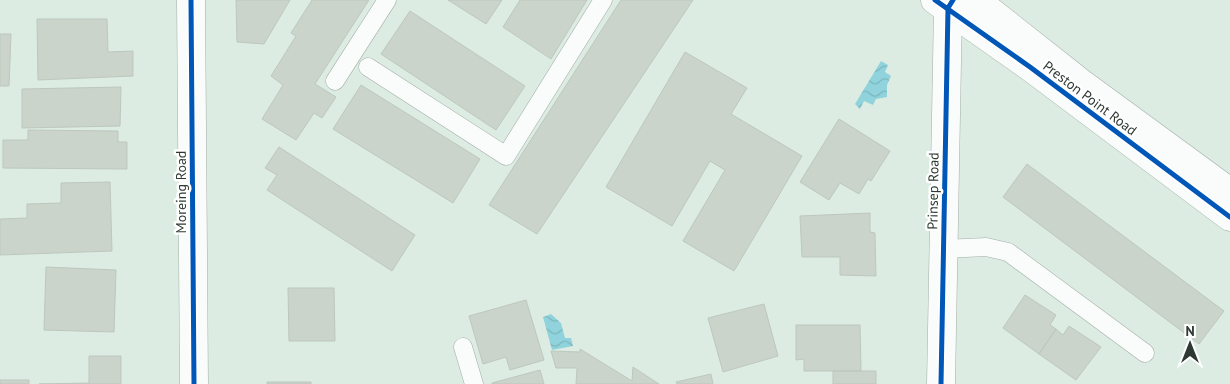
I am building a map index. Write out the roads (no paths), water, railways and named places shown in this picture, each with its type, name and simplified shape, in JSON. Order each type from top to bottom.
[{"type":"street","name":"Moreing Road","points":[[191,0],[194,384]]},
{"type":"street","name":"Preston Point Road","points":[[976,0],[1081,83],[1230,192]]},
{"type":"street","name":"Preston Point Road","points":[[945,3],[1230,217]]},
{"type":"street","name":"Prinsep Road","points":[[941,384],[944,249],[945,3]]},
{"type":"lane","points":[[335,81],[388,0]]},
{"type":"lane","points":[[368,66],[506,156],[603,0]]},
{"type":"lane","points":[[944,249],[986,247],[1008,252],[1145,353]]},
{"type":"lane","points":[[464,348],[474,384]]},
{"type":"water","points":[[881,61],[888,65],[885,72],[891,76],[887,85],[887,97],[876,99],[873,105],[864,101],[860,109],[855,104]]},
{"type":"water","points":[[551,314],[561,323],[565,338],[571,338],[573,346],[552,350],[543,317]]}]
